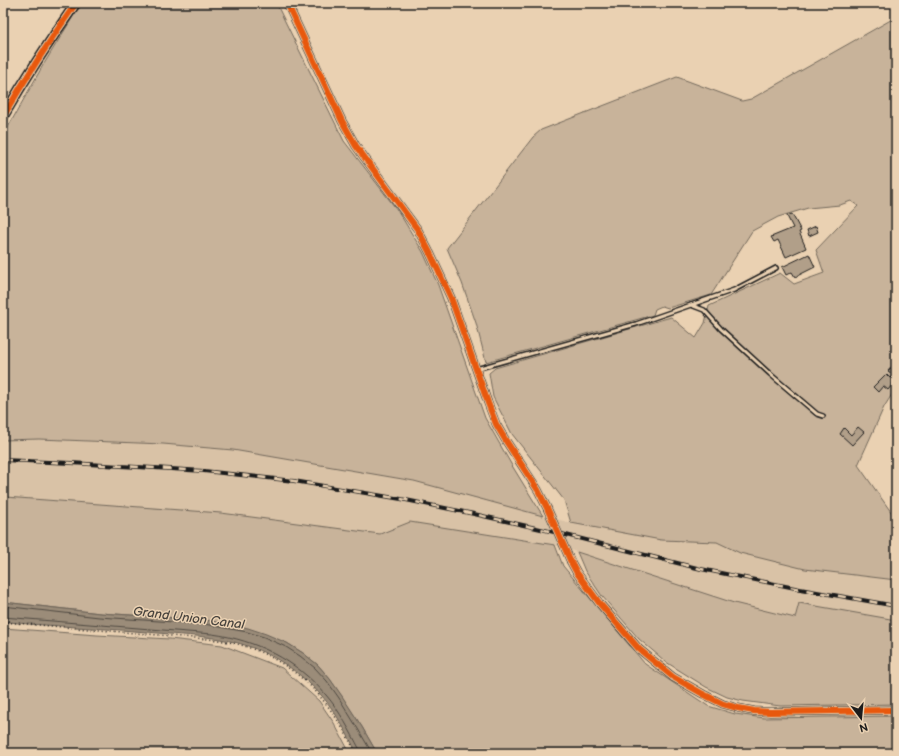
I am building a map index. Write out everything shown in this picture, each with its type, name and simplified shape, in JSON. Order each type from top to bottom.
[{"type":"street","points":[[3,116],[43,50],[76,3]]},
{"type":"street","points":[[287,3],[342,121],[356,146],[418,230],[430,253],[451,298],[496,424],[538,490],[577,573],[600,604],[639,649],[674,677],[723,704],[738,708],[770,712],[896,710]]},
{"type":"lane","points":[[476,369],[636,324],[734,290],[776,268]]},
{"type":"lane","points":[[691,305],[704,310],[721,329],[770,374],[817,414],[823,416]]},
{"type":"path","points":[[3,622],[218,640],[249,648],[276,660],[307,683],[322,698],[333,713],[356,753]]},
{"type":"shaded area","points":[[83,3],[132,3],[135,6],[148,3],[159,6],[166,3],[276,3],[344,141],[398,211],[423,252],[438,285],[485,418],[543,516],[414,481],[233,450],[163,444],[39,439],[3,440],[3,136],[42,67]]},
{"type":"shaded area","points":[[896,17],[896,388],[884,407],[858,465],[896,519],[896,580],[805,569],[740,553],[717,542],[661,540],[571,523],[564,500],[512,434],[493,397],[489,373],[495,368],[671,317],[696,338],[705,323],[709,306],[780,273],[794,284],[824,273],[816,250],[858,206],[851,201],[840,205],[808,208],[778,217],[752,231],[711,295],[668,308],[662,306],[655,309],[653,315],[486,362],[476,323],[462,283],[447,248],[533,137],[541,130],[677,77],[742,101],[751,99]]},
{"type":"shaded area","points":[[39,439],[163,444],[233,450],[414,481],[571,523],[661,540],[775,544],[805,569],[896,580],[896,629],[795,618],[734,603],[555,545],[410,523],[380,534],[221,513],[3,497],[3,440]]},
{"type":"shaded area","points":[[5,497],[221,513],[380,534],[410,522],[555,545],[563,566],[645,664],[708,706],[735,714],[764,718],[896,716],[896,753],[377,753],[362,727],[330,679],[318,665],[287,643],[228,625],[205,620],[100,613],[3,602],[3,526]]},
{"type":"shaded area","points":[[577,552],[734,603],[795,618],[799,603],[896,620],[896,704],[780,706],[743,701],[727,697],[706,687],[666,662],[639,639],[602,596],[585,571]]},
{"type":"shaded area","points":[[3,628],[170,639],[222,645],[282,668],[319,701],[334,723],[350,753],[3,753]]},
{"type":"water","points":[[3,602],[100,613],[205,620],[248,628],[266,634],[287,643],[318,665],[342,696],[377,753],[357,753],[337,716],[322,696],[306,680],[288,666],[258,650],[238,643],[209,637],[3,621]]},
{"type":"building","points":[[792,214],[801,231],[799,232],[806,248],[786,257],[778,240],[774,242],[771,237],[793,228],[787,216]]},
{"type":"building","points":[[816,226],[818,232],[809,236],[807,230]]},
{"type":"building","points":[[809,254],[815,267],[795,277],[792,272],[786,275],[782,267]]},
{"type":"building","points":[[896,362],[896,370],[892,374],[888,371]]},
{"type":"building","points":[[886,374],[890,378],[893,375],[896,377],[896,380],[888,390],[883,386],[878,392],[873,387]]},
{"type":"building","points":[[858,427],[864,432],[852,445],[840,434],[844,428],[851,435]]},
{"type":"railway","points":[[3,460],[204,471],[294,481],[401,499],[474,514],[554,532],[701,569],[896,606]]},
{"type":"cycle path","points":[[3,117],[38,59],[76,3]]},
{"type":"cycle path","points":[[287,3],[342,121],[356,146],[418,230],[430,253],[451,298],[496,424],[538,490],[577,573],[600,604],[639,649],[673,677],[723,704],[754,711],[770,712],[896,710]]},
{"type":"water label","name":"Grand Union Canal","points":[[189,617]]}]
